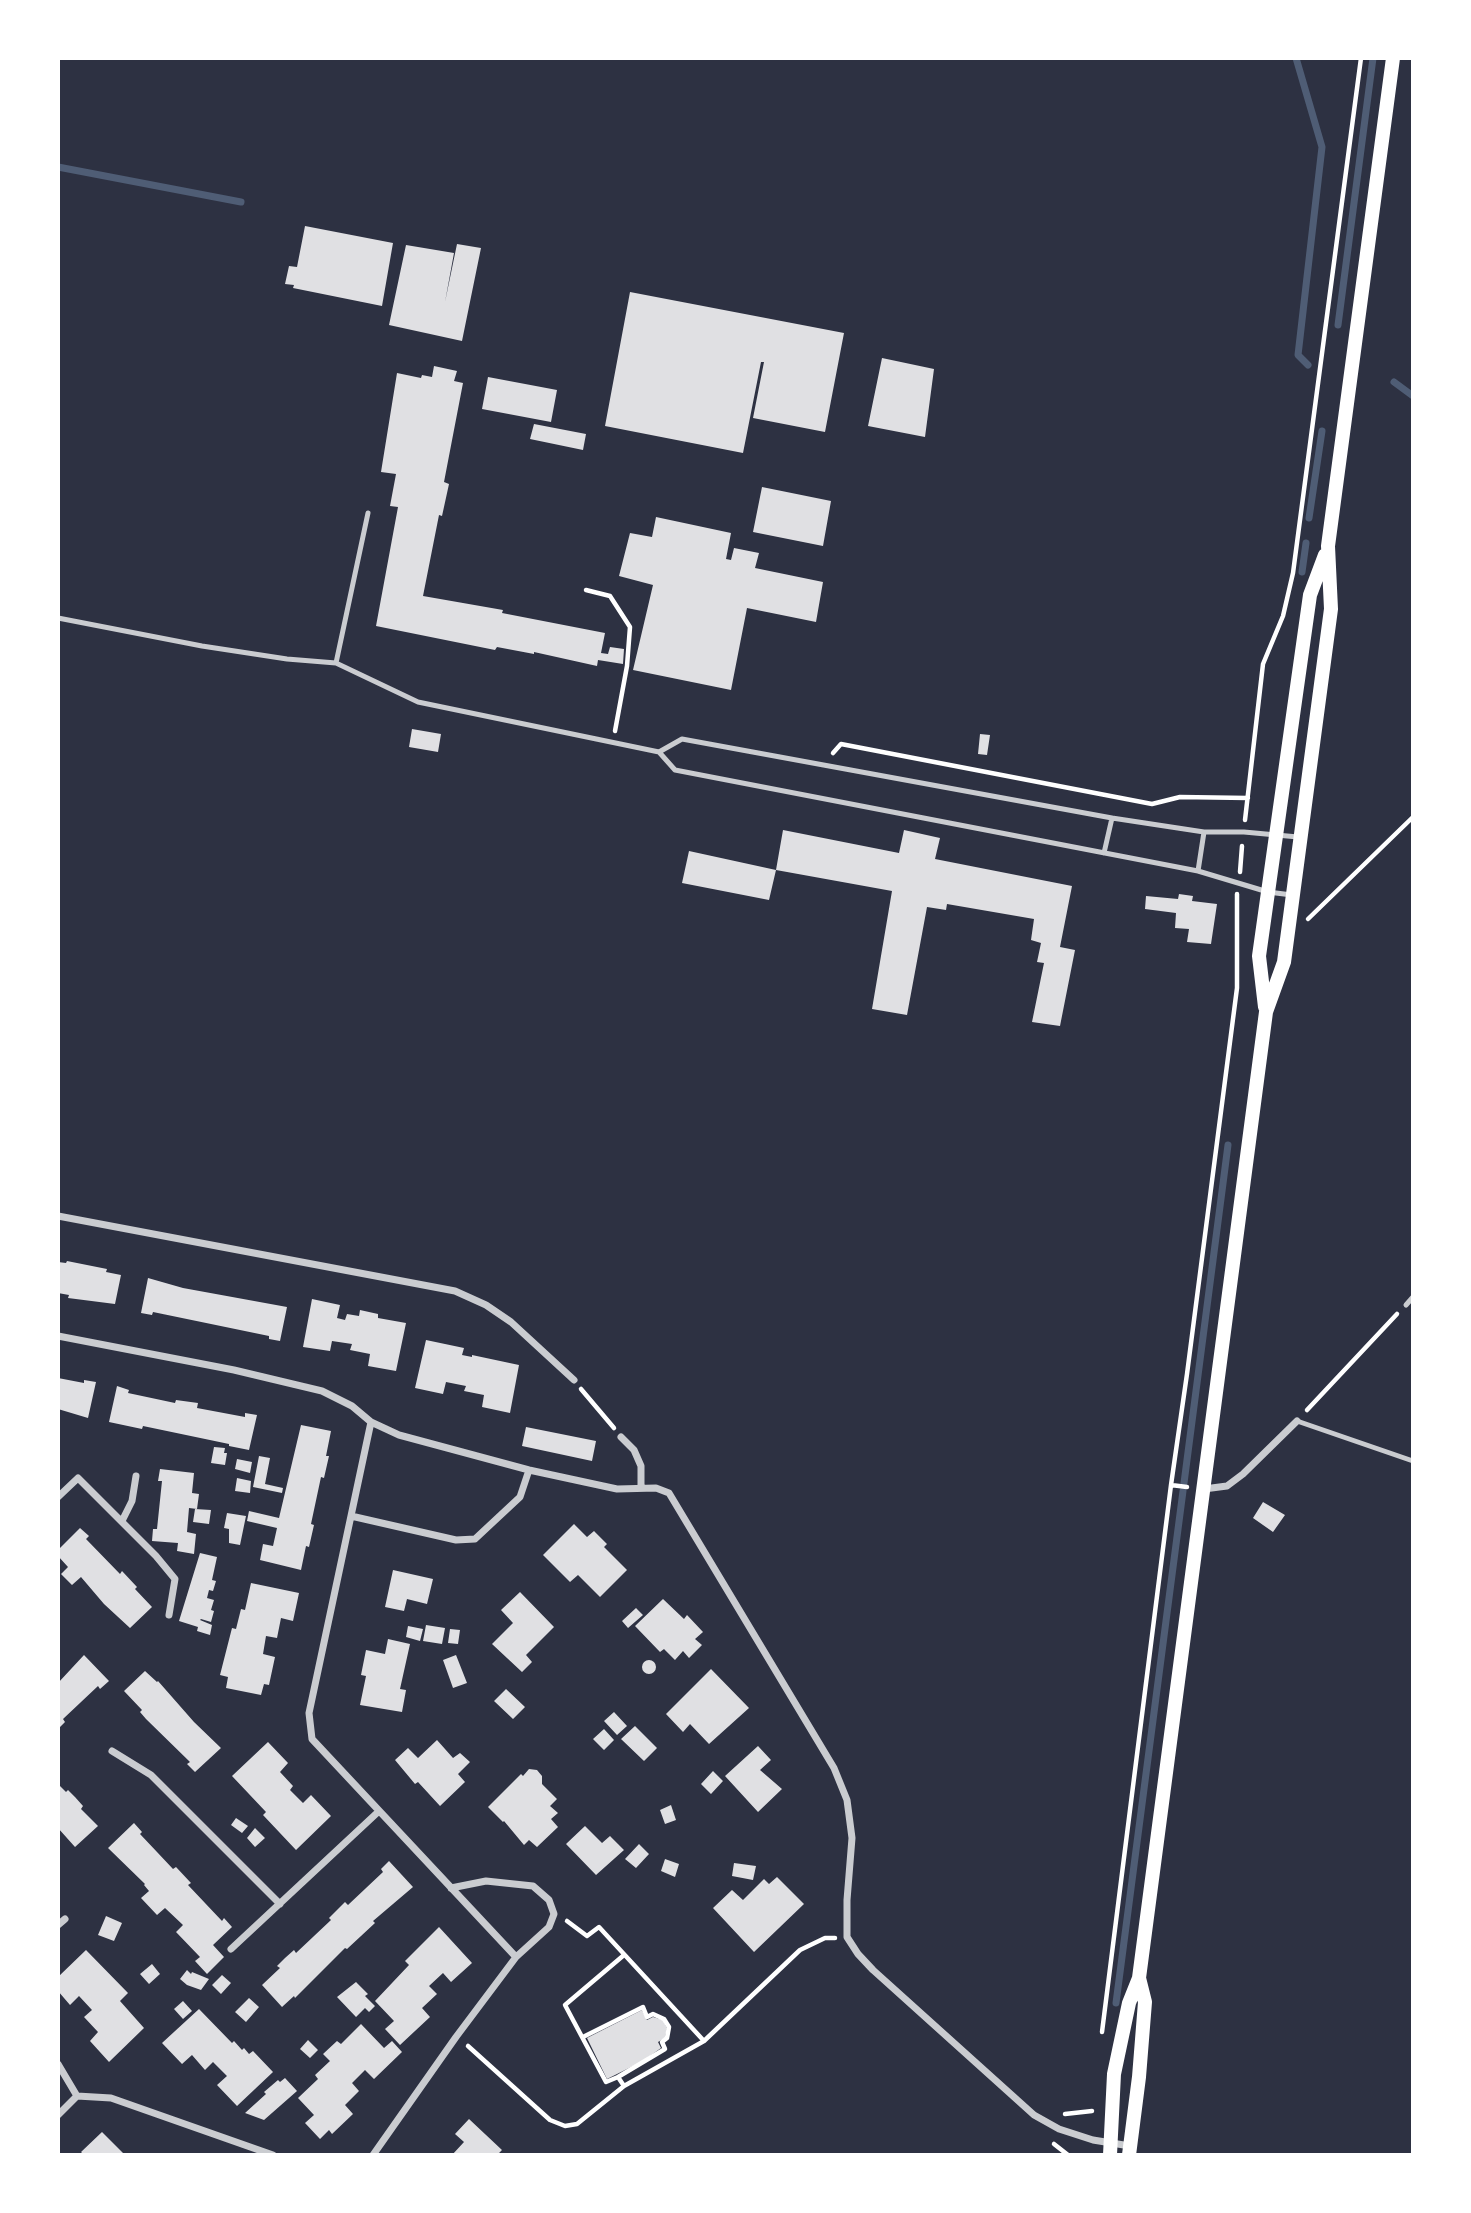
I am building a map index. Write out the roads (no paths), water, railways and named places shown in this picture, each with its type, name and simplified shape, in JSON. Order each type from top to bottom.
[{"type":"main road","points":[[1110,2149],[1114,2074],[1129,2003],[1139,1978],[1266,1012],[1284,962],[1289,932],[1331,609],[1328,547],[1393,58]]},
{"type":"main road","points":[[1266,1012],[1259,957],[1310,595],[1328,547]]},
{"type":"main road","points":[[1129,2151],[1145,2002],[1139,1978]]},
{"type":"street","points":[[58,1216],[455,1292],[486,1305],[511,1322],[574,1380]]},
{"type":"street","points":[[58,1336],[233,1370],[321,1391],[352,1406],[372,1422],[399,1435],[529,1471],[617,1489],[656,1488],[669,1493],[834,1768],[847,1800],[852,1838],[847,1937],[873,1970],[1034,2115],[1059,2129],[1093,2140],[1110,2149],[1129,2151]]},
{"type":"street","points":[[1203,1489],[1227,1486],[1297,1421]]},
{"type":"street","points":[[372,1422],[309,1713],[312,1739],[516,1957]]},
{"type":"street","points":[[621,1437],[634,1450],[641,1466],[641,1488]]},
{"type":"street","points":[[351,1516],[456,1540],[475,1539],[520,1497],[529,1471]]},
{"type":"street","points":[[122,1521],[132,1501],[136,1476]]},
{"type":"street","points":[[58,1497],[78,1478],[156,1556],[175,1579],[169,1615]]},
{"type":"street","points":[[112,1751],[151,1775],[281,1904]]},
{"type":"street","points":[[231,1949],[378,1812]]},
{"type":"street","points":[[373,2155],[516,1957],[549,1927],[554,1914],[549,1900],[533,1886],[486,1881],[450,1888]]},
{"type":"street","points":[[58,1926],[65,1919]]},
{"type":"street","points":[[58,2064],[77,2096]]},
{"type":"street","points":[[58,2115],[77,2096],[111,2098],[273,2155]]},
{"type":"lane","points":[[336,663],[368,513]]},
{"type":"lane","points":[[58,618],[202,646],[287,659],[336,663],[418,702],[659,752],[675,771],[1198,871],[1268,892],[1292,895]]},
{"type":"lane","points":[[659,752],[681,739],[1112,818],[1204,832],[1244,832],[1301,838]]},
{"type":"lane","points":[[1104,853],[1112,818]]},
{"type":"lane","points":[[1198,871],[1204,832]]},
{"type":"lane","points":[[1406,1305],[1413,1297]]},
{"type":"lane","points":[[1297,1421],[1413,1461]]},
{"type":"waterway","points":[[1296,58],[1322,147],[1298,355],[1308,365]]},
{"type":"waterway","points":[[1338,325],[1373,58]]},
{"type":"waterway","points":[[58,167],[241,202]]},
{"type":"waterway","points":[[1394,382],[1413,396]]},
{"type":"waterway","points":[[1309,518],[1322,431]]},
{"type":"waterway","points":[[1302,572],[1306,543]]},
{"type":"waterway","points":[[1184,1483],[1228,1145]]},
{"type":"waterway","points":[[1116,2003],[1183,1491]]}]
